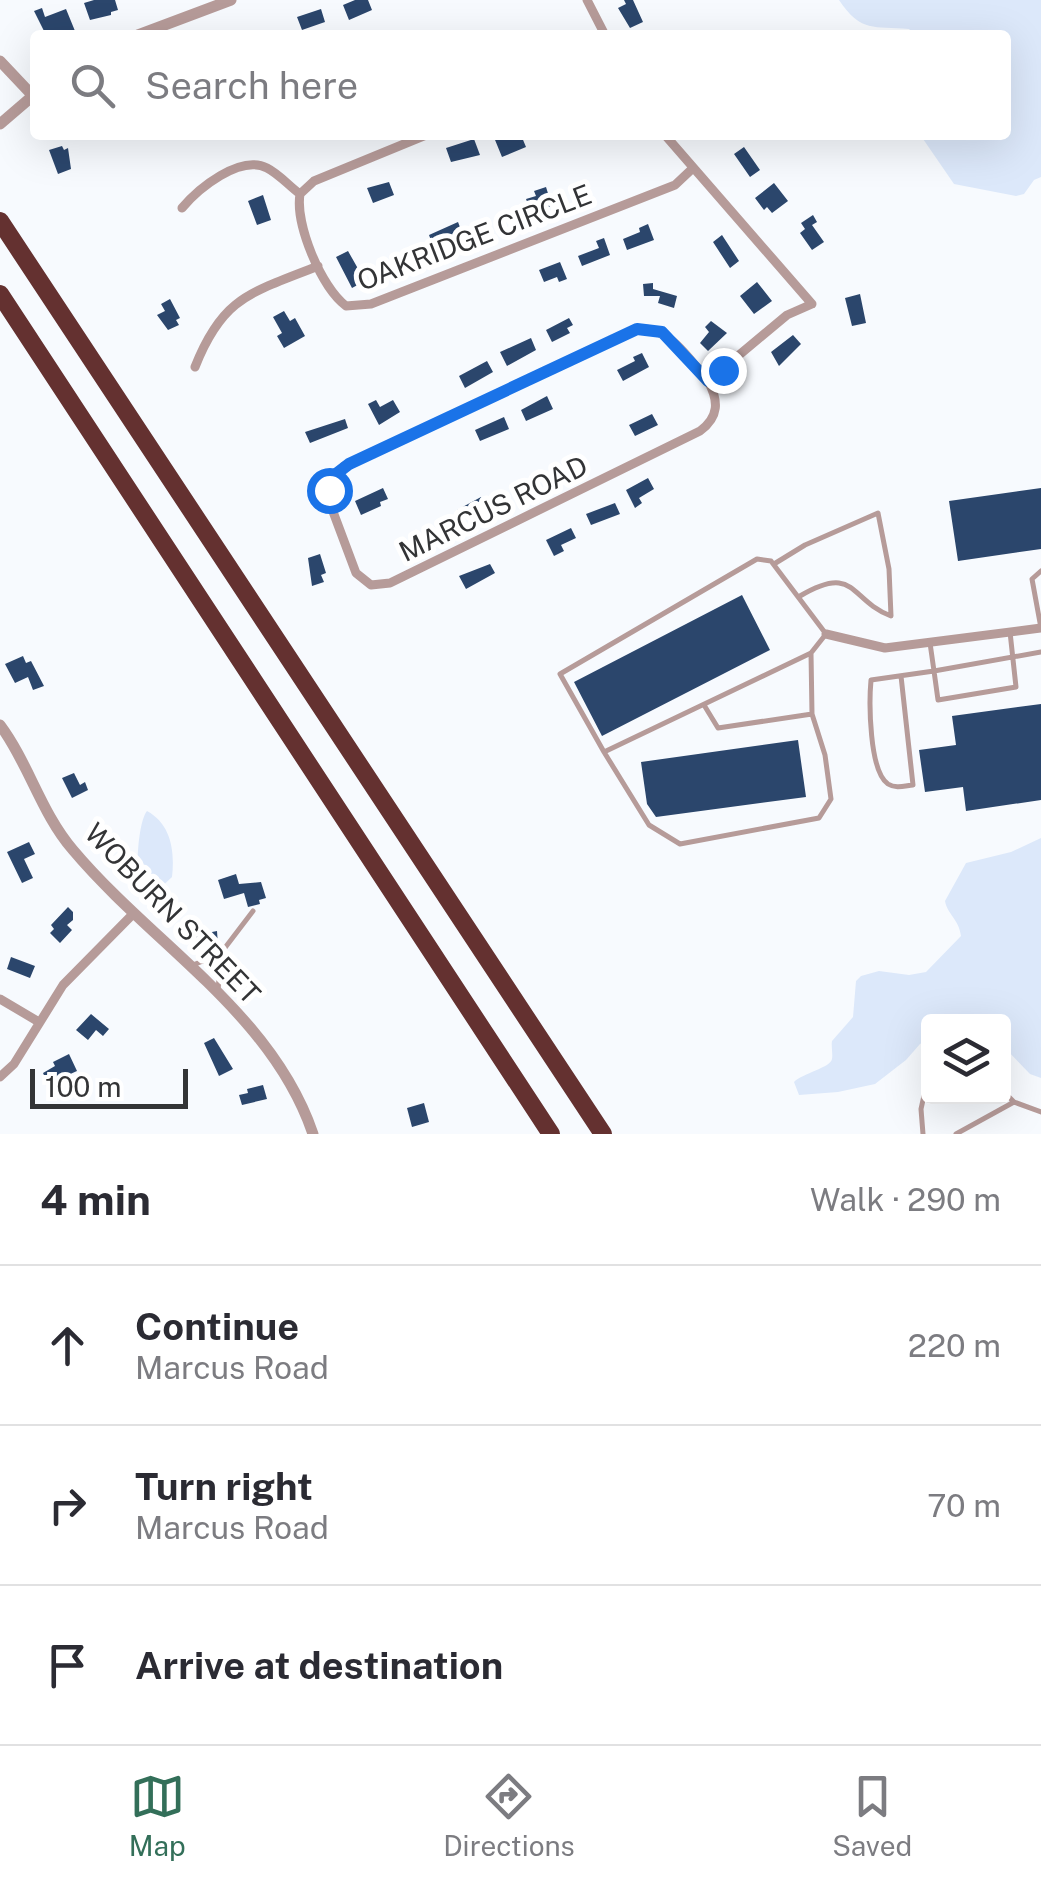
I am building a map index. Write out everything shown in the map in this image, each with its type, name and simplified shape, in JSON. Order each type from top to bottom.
[{"type":"highway","points":[[0,221],[602,1134]]},
{"type":"highway","points":[[0,294],[551,1134]]},
{"type":"street","points":[[151,30],[231,0]]},
{"type":"street","points":[[588,0],[603,30]]},
{"type":"street","points":[[0,61],[30,91]]},
{"type":"street","points":[[0,124],[30,98]]},
{"type":"street","points":[[182,208],[204,184],[250,165],[268,168],[300,194],[314,181],[414,140]]},
{"type":"street","points":[[669,140],[812,304],[789,313],[708,381]]},
{"type":"street","name":"OAKRIDGE CIRCLE","points":[[300,194],[302,224],[328,288],[352,307],[372,304],[676,184],[692,169]]},
{"type":"street","points":[[195,367],[212,328],[234,304],[253,292],[318,266]]},
{"type":"street","name":"MARCUS ROAD","points":[[637,329],[662,332],[708,381],[716,397],[716,410],[710,424],[700,432],[390,583],[371,585],[356,573],[329,496],[333,479],[349,464],[637,329]]},
{"type":"street","points":[[826,634],[878,648],[1041,628]]},
{"type":"street","name":"WOBURN STREET","points":[[0,725],[65,840],[217,994],[282,1068],[313,1134]]},
{"type":"street","points":[[0,1077],[14,1064],[63,986],[134,913]]},
{"type":"street","points":[[0,999],[39,1022]]},
{"type":"lane","points":[[774,564],[805,545],[878,513],[889,569],[891,616],[872,608],[855,588],[837,582],[798,596]]},
{"type":"lane","points":[[604,752],[811,653],[826,634],[771,560],[756,559],[736,569],[560,674],[604,752],[649,825],[680,844],[819,818],[831,799],[825,755],[812,714],[811,653]]},
{"type":"lane","points":[[1041,571],[1032,579],[1041,628]]},
{"type":"lane","points":[[930,642],[938,700],[1016,687],[1010,632]]},
{"type":"lane","points":[[900,676],[913,785],[898,788],[887,784],[878,771],[870,697],[872,680],[1041,652]]},
{"type":"lane","points":[[704,705],[718,728],[812,714]]},
{"type":"lane","points":[[191,967],[220,953],[253,911]]},
{"type":"lane","points":[[217,994],[220,953]]},
{"type":"lane","points":[[1011,1099],[1041,1112]]},
{"type":"lane","points":[[956,1134],[1014,1102]]},
{"type":"lane","points":[[922,1104],[923,1134]]},
{"type":"shaded area","points":[[839,0],[1041,0],[1041,177],[1024,194],[1016,196],[954,184],[924,140],[1011,140],[1011,30],[877,27],[862,23]]},
{"type":"shaded area","points":[[147,811],[166,831],[173,858],[172,877],[155,893],[140,889],[138,882],[140,836]]},
{"type":"shaded area","points":[[1041,838],[1041,1078],[1030,1074],[1011,1054],[1011,1014],[921,1014],[921,1044],[875,1084],[799,1095],[794,1082],[830,1062],[832,1041],[853,1017],[856,981],[879,971],[909,975],[926,972],[961,936],[945,901],[966,863],[1011,852]]},
{"type":"building","points":[[115,0],[118,10],[90,20],[84,3]]},
{"type":"building","points":[[368,0],[372,10],[349,20],[343,5]]},
{"type":"building","points":[[624,0],[633,0],[643,22],[630,28],[618,8],[626,4]]},
{"type":"building","points":[[42,8],[45,17],[66,9],[75,30],[44,30],[34,11]]},
{"type":"building","points":[[321,9],[325,22],[302,30],[297,17]]},
{"type":"building","points":[[474,140],[480,155],[451,162],[446,148]]},
{"type":"building","points":[[495,140],[523,140],[526,147],[502,157]]},
{"type":"building","points":[[62,146],[64,150],[68,148],[71,169],[58,174],[49,150]]},
{"type":"building","points":[[744,147],[760,170],[750,177],[734,154]]},
{"type":"building","points":[[389,182],[394,195],[373,203],[367,188]]},
{"type":"building","points":[[774,183],[788,201],[772,213],[767,207],[764,210],[755,198]]},
{"type":"building","points":[[546,187],[552,206],[531,212],[526,199]]},
{"type":"building","points":[[263,195],[271,220],[257,225],[248,201]]},
{"type":"building","points":[[813,215],[817,222],[812,225],[824,242],[812,250],[800,233],[805,229],[801,223]]},
{"type":"building","points":[[458,222],[463,235],[433,246],[429,235]]},
{"type":"building","points":[[648,224],[654,240],[627,250],[623,239]]},
{"type":"building","points":[[722,235],[739,261],[730,268],[713,242]]},
{"type":"building","points":[[604,238],[610,255],[582,266],[578,256],[599,248],[596,241]]},
{"type":"building","points":[[348,251],[365,281],[352,288],[336,257]]},
{"type":"building","points":[[560,262],[567,279],[559,282],[557,277],[544,282],[539,270]]},
{"type":"building","points":[[757,282],[772,301],[754,314],[740,296]]},
{"type":"building","points":[[653,283],[653,289],[677,296],[674,308],[658,303],[660,296],[644,296],[643,284]]},
{"type":"building","points":[[860,294],[866,323],[852,326],[845,298]]},
{"type":"building","points":[[170,299],[180,318],[176,320],[179,325],[168,330],[157,315],[165,311],[161,304]]},
{"type":"building","points":[[284,311],[290,321],[295,318],[305,336],[284,348],[277,336],[282,333],[273,317]]},
{"type":"building","points":[[569,318],[573,325],[567,328],[570,333],[552,342],[546,330]]},
{"type":"building","points":[[711,321],[727,333],[708,351],[700,343],[709,332],[705,327]]},
{"type":"building","points":[[793,335],[801,344],[779,366],[771,352]]},
{"type":"building","points":[[531,338],[536,350],[507,366],[500,352]]},
{"type":"building","points":[[642,353],[649,367],[623,381],[617,370]]},
{"type":"building","points":[[487,361],[493,372],[465,388],[459,376]]},
{"type":"building","points":[[547,396],[553,409],[526,421],[521,410]]},
{"type":"building","points":[[376,400],[380,407],[393,400],[400,412],[379,425],[368,404]]},
{"type":"building","points":[[652,414],[658,425],[635,436],[629,425]]},
{"type":"building","points":[[504,417],[509,429],[480,441],[475,430]]},
{"type":"building","points":[[345,419],[348,428],[310,443],[305,432]]},
{"type":"building","points":[[648,478],[654,489],[639,498],[642,503],[635,508],[626,490]]},
{"type":"building","points":[[383,488],[388,499],[361,515],[355,501]]},
{"type":"building","points":[[1041,488],[1041,549],[958,561],[949,501]]},
{"type":"building","points":[[481,497],[488,513],[461,519],[457,510]]},
{"type":"building","points":[[615,503],[620,514],[591,525],[586,514]]},
{"type":"building","points":[[571,528],[576,538],[561,545],[564,551],[554,556],[546,540]]},
{"type":"building","points":[[320,554],[326,573],[321,575],[324,582],[312,586],[308,558]]},
{"type":"building","points":[[490,564],[495,573],[466,589],[459,576]]},
{"type":"building","points":[[742,595],[770,650],[602,736],[574,682]]},
{"type":"building","points":[[23,656],[26,663],[31,661],[44,686],[33,690],[28,677],[15,683],[5,664]]},
{"type":"building","points":[[1041,704],[1041,800],[966,811],[963,787],[925,792],[919,750],[956,745],[952,716]]},
{"type":"building","points":[[798,740],[806,797],[656,817],[647,804],[641,762]]},
{"type":"building","points":[[74,773],[88,790],[72,798],[62,778]]},
{"type":"building","points":[[29,842],[35,854],[24,859],[33,878],[22,883],[7,852]]},
{"type":"building","points":[[236,874],[239,884],[261,882],[266,898],[259,900],[260,904],[248,907],[244,893],[224,899],[218,880]]},
{"type":"building","points":[[68,907],[73,920],[67,925],[72,930],[60,943],[50,933],[54,929],[51,925]]},
{"type":"building","points":[[217,931],[218,946],[195,951],[192,936]]},
{"type":"building","points":[[11,957],[35,966],[30,978],[7,969]]},
{"type":"building","points":[[91,1014],[109,1029],[103,1036],[96,1030],[88,1040],[76,1030]]},
{"type":"building","points":[[214,1038],[233,1069],[219,1076],[204,1043]]},
{"type":"building","points":[[69,1054],[77,1071],[48,1084],[43,1073]]},
{"type":"building","points":[[263,1085],[267,1099],[242,1105],[239,1095]]},
{"type":"building","points":[[424,1103],[429,1122],[412,1127],[407,1108]]},
{"type":"route","points":[[329,490],[344,466],[637,329],[662,332],[708,381],[723,370]]}]
